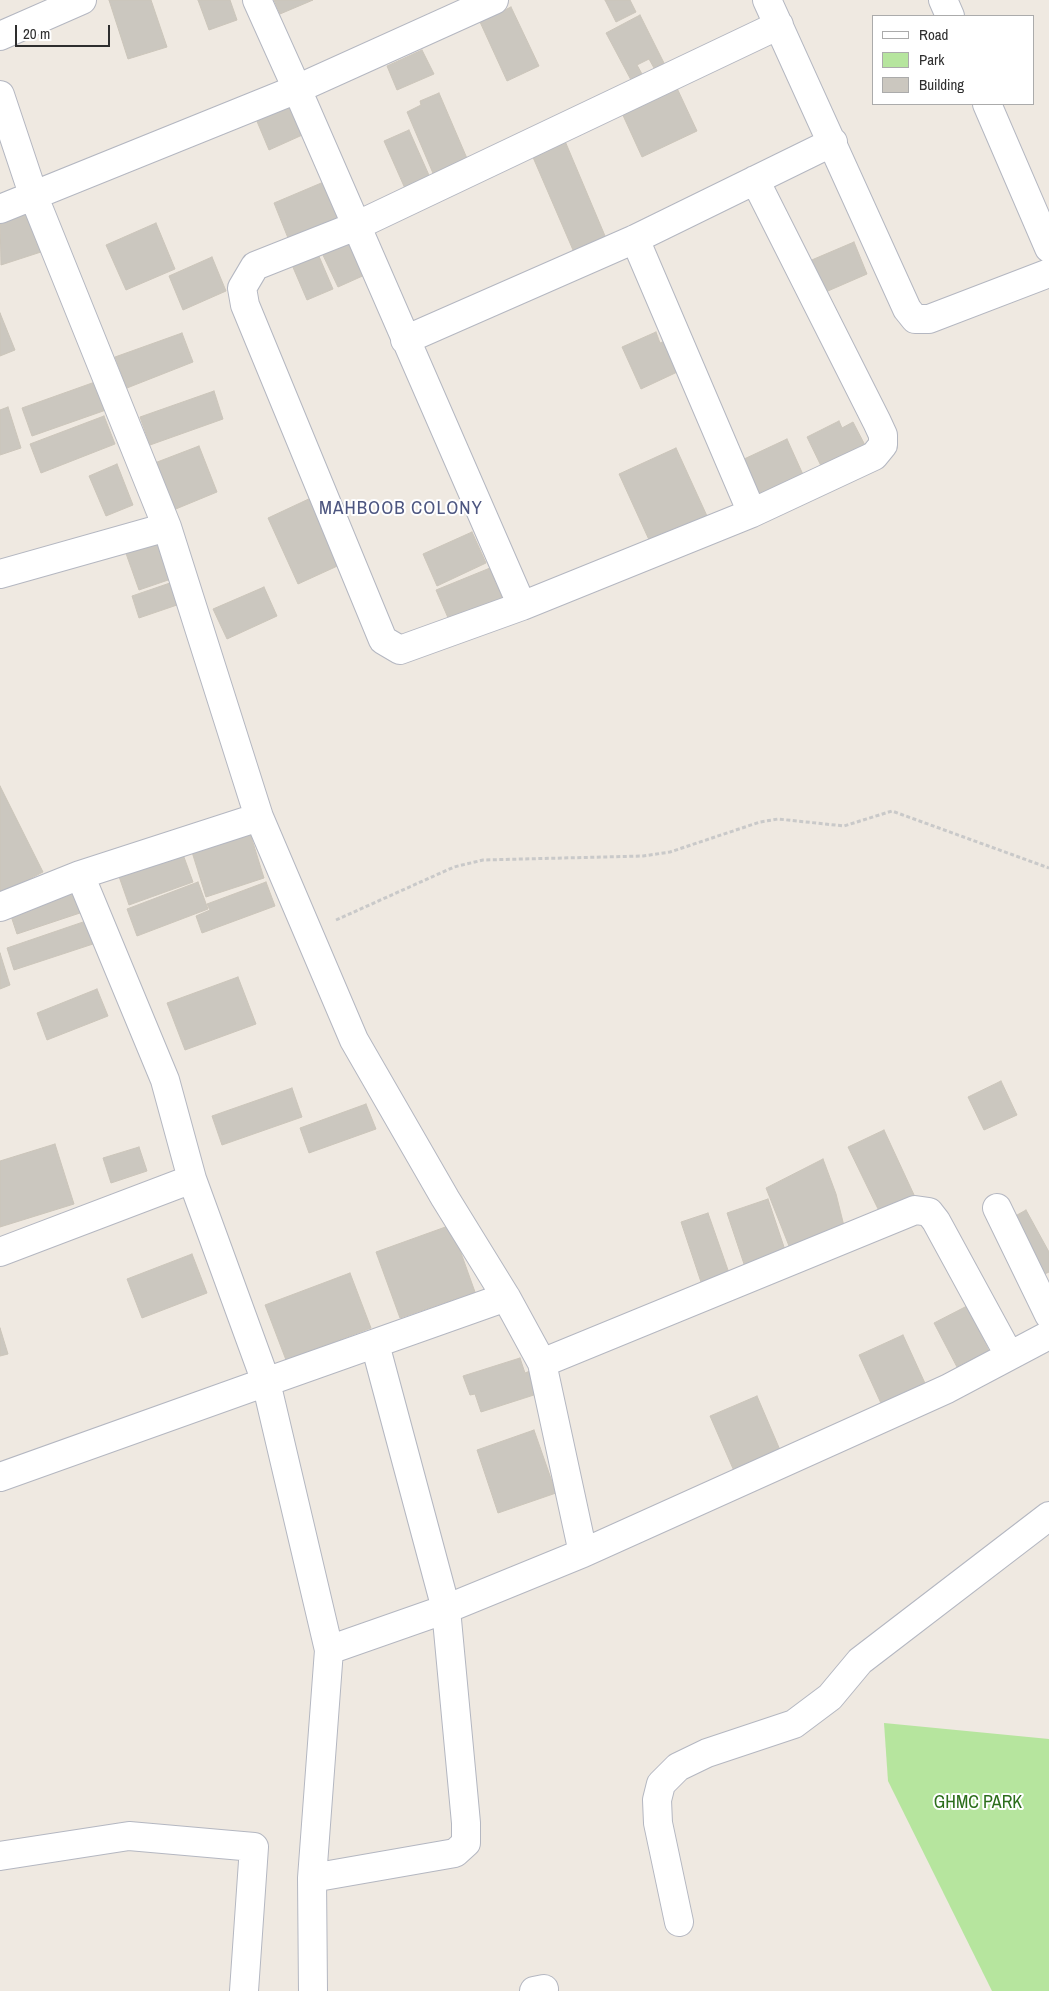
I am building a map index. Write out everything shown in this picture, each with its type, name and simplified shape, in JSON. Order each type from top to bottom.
[{"type":"street","points":[[0,36],[82,0]]},
{"type":"street","points":[[257,0],[522,606]]},
{"type":"street","points":[[0,209],[34,197],[145,150],[297,90],[494,0]]},
{"type":"street","points":[[767,0],[833,142],[907,309],[915,319],[929,319],[1049,273]]},
{"type":"street","points":[[943,0],[950,15]]},
{"type":"street","points":[[755,180],[883,435],[883,444],[874,456],[752,513],[522,606],[400,650],[383,640],[245,305],[242,288],[255,266],[356,226],[779,25]]},
{"type":"street","points":[[0,95],[34,197],[167,528],[259,817],[354,1040],[445,1198],[506,1298],[542,1363],[583,1553]]},
{"type":"street","points":[[987,105],[1049,248]]},
{"type":"street","points":[[405,340],[635,239],[833,142]]},
{"type":"street","points":[[635,239],[752,513]]},
{"type":"street","points":[[0,574],[167,528]]},
{"type":"street","points":[[0,907],[80,875],[259,817]]},
{"type":"street","points":[[80,875],[165,1080],[192,1179],[266,1382],[329,1650],[312,1878],[313,1991]]},
{"type":"street","points":[[0,1252],[192,1179]]},
{"type":"street","points":[[996,1208],[1049,1315]]},
{"type":"street","points":[[542,1363],[915,1210],[929,1212],[936,1221],[1009,1354]]},
{"type":"street","points":[[0,1477],[506,1298]]},
{"type":"street","points":[[329,1650],[446,1609],[583,1553],[946,1390],[1009,1354],[1049,1335]]},
{"type":"street","points":[[312,1878],[455,1853],[466,1843],[466,1823],[446,1609],[375,1344]]},
{"type":"street","points":[[679,1922],[658,1823],[657,1800],[662,1784],[678,1767],[708,1753],[794,1724],[830,1697],[860,1661],[1049,1516]]},
{"type":"street","points":[[0,1856],[129,1836],[254,1847],[244,1991]]},
{"type":"path","points":[[308,932],[454,867],[483,860],[642,856],[670,852],[760,822],[778,819],[844,826],[892,811],[1049,868]]},
{"type":"green space","name":"GHMC PARK","points":[[884,1723],[1049,1739],[1049,1991],[992,1991],[888,1781]]},
{"type":"building","points":[[109,0],[151,0],[167,47],[128,59]]},
{"type":"building","points":[[198,0],[230,0],[237,20],[209,30]]},
{"type":"building","points":[[274,0],[313,0],[280,14]]},
{"type":"building","points":[[605,0],[630,0],[636,12],[616,22]]},
{"type":"building","points":[[511,7],[539,66],[507,81],[480,22]]},
{"type":"building","points":[[640,15],[664,63],[654,68],[649,59],[637,65],[642,74],[631,80],[606,33]]},
{"type":"building","points":[[422,50],[434,74],[397,90],[387,66]]},
{"type":"building","points":[[676,86],[697,131],[642,157],[621,111]]},
{"type":"building","points":[[439,93],[469,163],[435,178],[407,112],[421,105],[420,101]]},
{"type":"building","points":[[296,101],[309,132],[269,150],[256,119]]},
{"type":"building","points":[[409,130],[432,182],[407,193],[384,141]]},
{"type":"building","points":[[565,141],[608,243],[576,257],[532,155]]},
{"type":"building","points":[[326,181],[343,221],[290,243],[274,203]]},
{"type":"building","points":[[29,208],[44,251],[1,265],[0,217]]},
{"type":"building","points":[[156,223],[175,269],[126,290],[106,245]]},
{"type":"building","points":[[350,238],[367,274],[338,287],[321,251]]},
{"type":"building","points":[[854,242],[867,274],[821,294],[807,262]]},
{"type":"building","points":[[318,254],[333,289],[307,300],[292,265]]},
{"type":"building","points":[[212,257],[226,291],[183,310],[169,276]]},
{"type":"building","points":[[0,313],[15,350],[0,356]]},
{"type":"building","points":[[656,332],[660,343],[674,337],[688,367],[641,389],[622,347]]},
{"type":"building","points":[[182,333],[193,362],[127,388],[115,357]]},
{"type":"building","points":[[95,382],[106,410],[32,436],[22,408]]},
{"type":"building","points":[[214,391],[223,419],[150,445],[140,417]]},
{"type":"building","points":[[8,407],[21,448],[0,455],[0,410]]},
{"type":"building","points":[[104,416],[115,444],[41,473],[30,444]]},
{"type":"building","points":[[839,421],[842,428],[853,422],[868,451],[824,472],[807,437]]},
{"type":"building","points":[[787,439],[805,479],[759,499],[742,460]]},
{"type":"building","points":[[199,446],[217,492],[171,511],[152,464]]},
{"type":"building","points":[[676,448],[707,516],[650,542],[619,474]]},
{"type":"building","points":[[117,464],[133,505],[106,516],[89,476]]},
{"type":"building","points":[[313,497],[344,563],[298,584],[268,518]]},
{"type":"building","points":[[162,532],[177,577],[139,590],[123,545]]},
{"type":"building","points":[[472,532],[486,563],[437,586],[423,554]]},
{"type":"building","points":[[490,568],[505,605],[452,627],[436,590]]},
{"type":"building","points":[[170,583],[177,605],[139,618],[132,596]]},
{"type":"building","points":[[264,587],[277,616],[227,639],[213,609]]},
{"type":"building","points":[[0,786],[43,872],[0,894]]},
{"type":"building","points":[[250,833],[264,878],[206,897],[192,852]]},
{"type":"building","points":[[180,846],[193,882],[129,905],[116,868]]},
{"type":"building","points":[[198,882],[208,909],[137,936],[127,909]]},
{"type":"building","points":[[266,882],[275,906],[202,933],[196,916],[210,910],[207,904]]},
{"type":"building","points":[[81,884],[89,910],[17,934],[8,907]]},
{"type":"building","points":[[86,921],[93,944],[14,970],[7,948]]},
{"type":"building","points":[[0,953],[10,985],[0,989]]},
{"type":"building","points":[[238,977],[256,1024],[185,1050],[167,1003]]},
{"type":"building","points":[[97,989],[108,1016],[47,1040],[37,1013]]},
{"type":"building","points":[[1001,1081],[1017,1115],[984,1130],[968,1097]]},
{"type":"building","points":[[292,1088],[302,1117],[222,1145],[212,1116]]},
{"type":"building","points":[[366,1104],[376,1129],[309,1153],[300,1128]]},
{"type":"building","points":[[884,1130],[915,1197],[880,1213],[848,1147]]},
{"type":"building","points":[[55,1144],[74,1204],[0,1227],[0,1161]]},
{"type":"building","points":[[139,1147],[147,1171],[111,1183],[103,1158]]},
{"type":"building","points":[[823,1159],[836,1194],[845,1230],[791,1251],[766,1188]]},
{"type":"building","points":[[768,1199],[786,1253],[745,1267],[727,1213]]},
{"type":"building","points":[[1026,1210],[1049,1252],[1049,1272],[1036,1278],[1010,1219]]},
{"type":"building","points":[[708,1213],[729,1273],[701,1282],[681,1222]]},
{"type":"building","points":[[451,1225],[475,1292],[400,1318],[376,1252]]},
{"type":"building","points":[[192,1254],[207,1293],[142,1318],[127,1279]]},
{"type":"building","points":[[350,1273],[371,1328],[286,1360],[265,1305]]},
{"type":"building","points":[[967,1306],[989,1351],[957,1367],[934,1323]]},
{"type":"building","points":[[0,1328],[8,1354],[0,1356]]},
{"type":"building","points":[[903,1335],[929,1392],[885,1412],[859,1355]]},
{"type":"building","points":[[520,1358],[525,1373],[530,1371],[537,1394],[481,1412],[475,1394],[470,1395],[463,1376]]},
{"type":"building","points":[[757,1396],[780,1450],[734,1471],[710,1416]]},
{"type":"building","points":[[534,1430],[556,1493],[498,1513],[477,1450]]},
{"type":"district","name":"MAHBOOB COLONY","points":[[401,509]]}]
